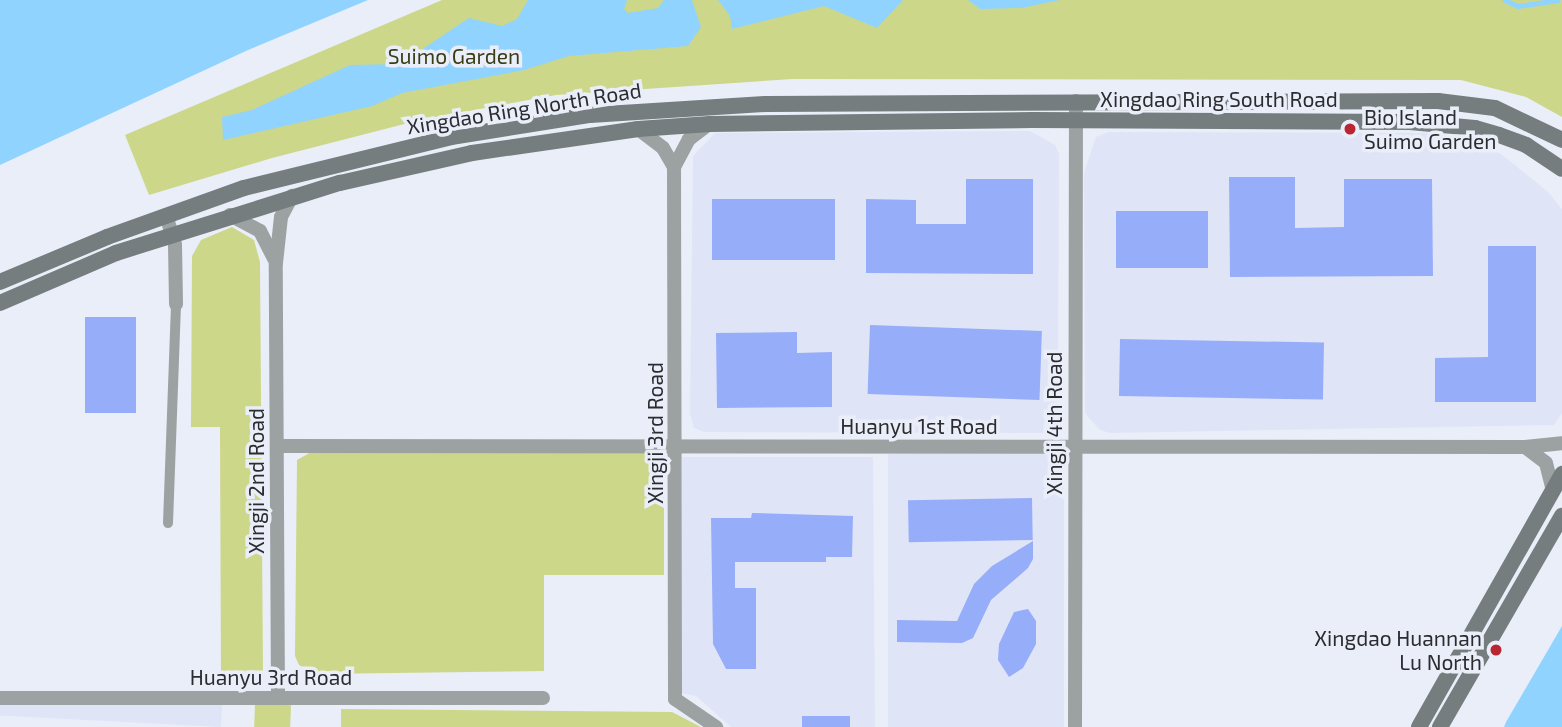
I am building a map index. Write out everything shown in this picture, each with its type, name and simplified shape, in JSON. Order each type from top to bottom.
[{"type":"main road","name":"Xingdao Ring South Road","points":[[1076,101],[1469,103],[1516,115],[1562,140]]},
{"type":"main road","name":"Xingdao Ring North Road","points":[[0,282],[166,215],[335,163],[452,137],[590,115],[766,104],[1076,101]]},
{"type":"main road","name":"Xingdao Ring South Road","points":[[1075,120],[1447,124],[1526,145],[1562,169]]},
{"type":"main road","name":"Xingdao Ring North Road","points":[[0,303],[172,234],[230,215],[292,196],[472,153],[638,129],[710,124],[1075,120]]},
{"type":"main road","points":[[1419,727],[1562,474]]},
{"type":"main road","points":[[1440,727],[1562,516]]},
{"type":"street","name":"Xingji 4th Road","points":[[1074,727],[1076,101]]},
{"type":"street","points":[[674,167],[689,139],[710,124]]},
{"type":"street","points":[[638,129],[663,148],[674,167]]},
{"type":"street","name":"Xingji 3rd Road","points":[[674,167],[676,699],[716,727]]},
{"type":"street","name":"Xingji 2nd Road","points":[[278,698],[276,264],[283,208],[292,196]]},
{"type":"street","points":[[166,215],[172,234],[176,304],[168,523]]},
{"type":"street","name":"Xingji 2nd Road","points":[[230,215],[260,231],[276,264]]},
{"type":"street","name":"Huanyu 1st Road","points":[[276,446],[1525,447],[1562,443]]},
{"type":"street","points":[[1525,447],[1545,463],[1553,491]]},
{"type":"street","name":"Huanyu 3rd Road","points":[[0,698],[543,698]]},
{"type":"shaded area","points":[[1030,131],[1055,145],[1059,154],[1058,389],[1056,421],[1047,433],[704,432],[694,428],[690,413],[693,156],[715,133]]},
{"type":"shaded area","points":[[1109,132],[1438,133],[1473,141],[1501,154],[1548,192],[1562,209],[1562,413],[1554,425],[1110,433],[1100,430],[1085,413],[1084,173],[1096,137]]},
{"type":"shaded area","points":[[888,454],[1064,454],[1064,727],[888,727]]},
{"type":"shaded area","points":[[682,457],[873,457],[875,727],[731,727],[696,696],[681,693]]},
{"type":"shaded area","points":[[0,693],[222,705],[221,727],[0,715]]},
{"type":"green space","name":"Suimo Garden","points":[[442,0],[1562,0],[1562,117],[1526,97],[1461,80],[792,79],[556,95],[420,120],[272,158],[149,195],[125,135]]},
{"type":"green space","points":[[232,227],[254,240],[260,262],[263,671],[261,680],[252,682],[221,682],[220,427],[191,427],[192,256],[201,240]]},
{"type":"green space","points":[[313,451],[650,452],[664,470],[664,575],[544,575],[544,671],[315,674],[299,665],[295,656],[297,460]]},
{"type":"green space","points":[[255,704],[291,705],[290,727],[254,727]]},
{"type":"green space","points":[[341,709],[672,712],[701,727],[341,727]]},
{"type":"water","points":[[0,0],[368,0],[248,50],[0,165]]},
{"type":"water","points":[[528,0],[627,0],[624,9],[628,13],[658,8],[664,0],[692,0],[701,27],[688,46],[569,56],[524,70],[402,93],[372,106],[223,140],[222,117],[252,110],[350,65],[400,64],[469,18],[502,26],[517,19]]},
{"type":"water","points":[[718,0],[903,0],[877,28],[824,6],[732,29],[730,16]]},
{"type":"water","points":[[968,0],[1060,0],[1021,8],[980,9]]},
{"type":"water","points":[[1562,626],[1562,727],[1504,727],[1506,722]]},
{"type":"building","points":[[1229,177],[1295,177],[1295,228],[1344,227],[1344,179],[1432,179],[1433,276],[1230,277]]},
{"type":"building","points":[[966,179],[1033,179],[1033,274],[866,273],[866,199],[916,200],[916,224],[966,224]]},
{"type":"building","points":[[712,199],[835,199],[835,260],[712,260]]},
{"type":"building","points":[[1116,211],[1208,211],[1208,268],[1116,268]]},
{"type":"building","points":[[1488,246],[1536,246],[1536,402],[1435,402],[1435,358],[1488,357]]},
{"type":"building","points":[[85,317],[136,317],[136,413],[85,413]]},
{"type":"building","points":[[870,325],[1042,331],[1039,400],[868,394]]},
{"type":"building","points":[[797,332],[797,353],[832,352],[832,407],[717,408],[716,333]]},
{"type":"building","points":[[1120,339],[1324,343],[1323,400],[1119,396]]},
{"type":"building","points":[[1032,498],[1033,540],[909,542],[908,500]]},
{"type":"building","points":[[752,513],[853,516],[852,557],[826,557],[826,562],[735,562],[735,588],[756,588],[756,669],[726,669],[713,644],[711,518],[751,518]]},
{"type":"building","points":[[1033,541],[1033,559],[1028,568],[991,600],[973,638],[962,643],[897,642],[897,620],[957,621],[974,584],[992,566]]},
{"type":"building","points":[[1028,609],[1036,621],[1036,644],[1023,668],[1009,677],[998,660],[999,644],[1014,612]]},
{"type":"building","points":[[802,716],[850,716],[850,727],[802,727]]},
{"type":"waterway","points":[[1505,0],[1518,6],[1558,0]]},
{"type":"place","name":"Bio Island Suimo Garden","points":[[1350,129]]},
{"type":"place","name":"Xingdao Huannan Lu North","points":[[1496,650]]}]
